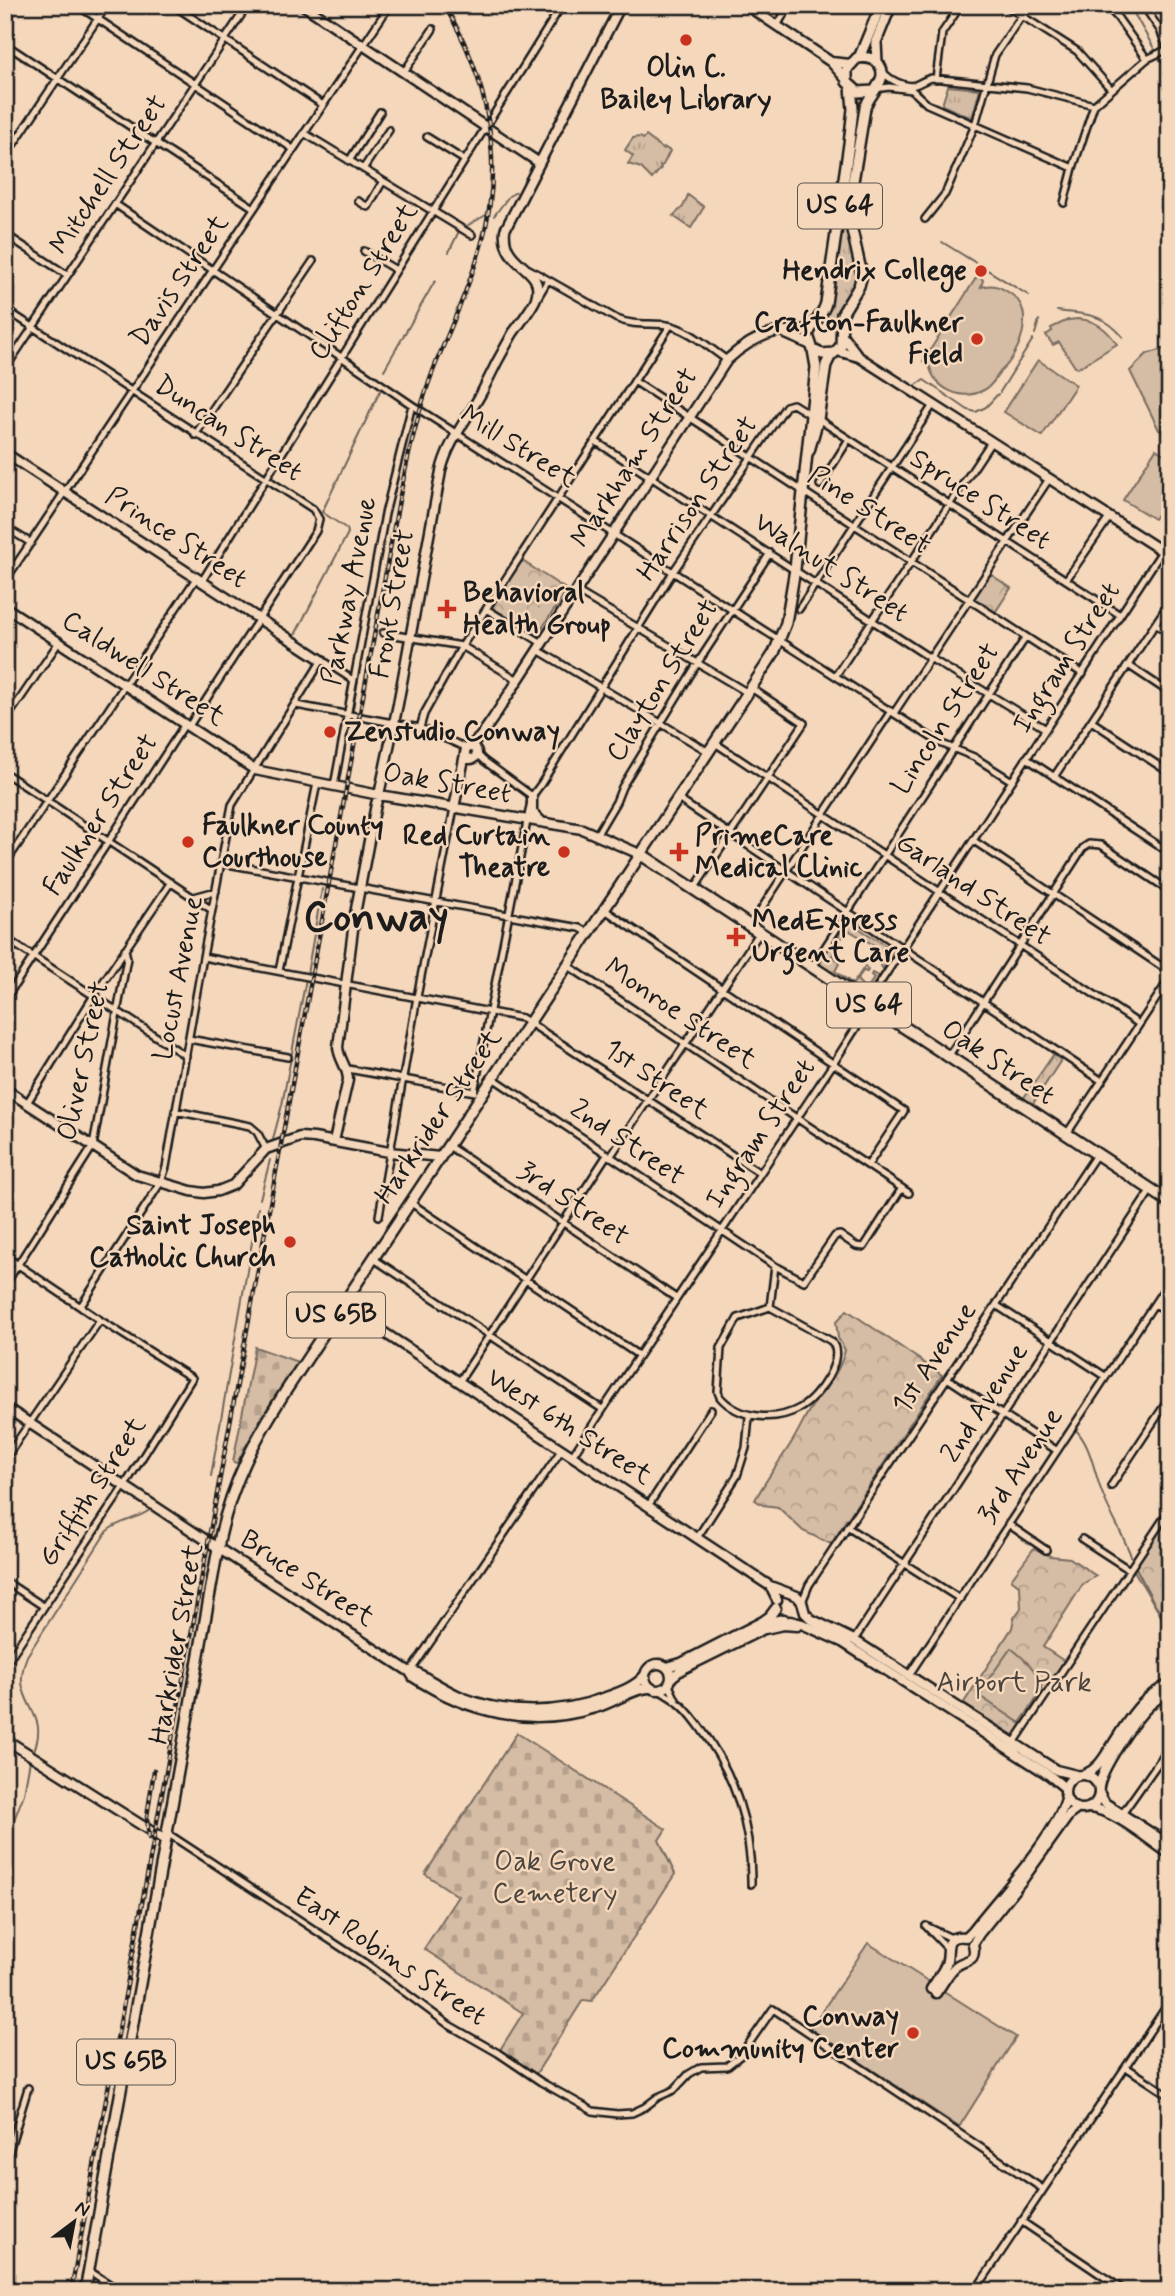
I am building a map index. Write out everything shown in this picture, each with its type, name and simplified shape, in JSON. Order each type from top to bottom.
[{"type":"highway","name":"Oak Street","points":[[642,855],[1096,1155]]},
{"type":"highway","name":"US 64","points":[[1096,1155],[1170,1202]]},
{"type":"main road","points":[[859,58],[881,5]]},
{"type":"main road","points":[[878,64],[867,57],[859,58],[850,64],[848,83],[858,92],[874,90],[882,76],[876,42],[891,5]]},
{"type":"main road","name":"US 64","points":[[815,324],[826,303],[844,183],[853,109],[848,83]]},
{"type":"main road","name":"US 64","points":[[842,332],[842,314],[859,286],[862,275],[848,212],[864,108],[874,90]]},
{"type":"main road","points":[[829,321],[842,332],[841,346],[835,352],[822,354],[812,348],[808,335],[815,324],[829,321]]},
{"type":"main road","name":"Harkrider Street","points":[[166,1837],[218,1548],[230,1495],[252,1447],[285,1392],[440,1157],[477,1093],[492,1078],[642,855],[765,668],[780,639],[786,623],[809,453],[814,442],[816,368],[812,348]]},
{"type":"main road","name":"Harkrider Street","points":[[815,417],[826,365],[835,352]]},
{"type":"main road","name":"US 65B","points":[[85,2291],[166,1837]]},
{"type":"street","points":[[77,5],[293,149]]},
{"type":"street","points":[[5,158],[107,5]]},
{"type":"street","points":[[173,5],[323,105]]},
{"type":"street","name":"Mitchell Street","points":[[5,369],[248,5]]},
{"type":"street","points":[[303,5],[538,162]]},
{"type":"street","name":"Davis Street","points":[[5,581],[390,5]]},
{"type":"street","name":"Clifton Street","points":[[5,864],[265,480],[562,5]]},
{"type":"street","points":[[621,5],[509,220],[505,230],[505,246],[516,261],[526,268],[628,324],[681,329],[727,360]]},
{"type":"street","points":[[746,5],[831,62],[848,83]]},
{"type":"street","points":[[776,26],[789,5]]},
{"type":"street","points":[[936,79],[942,33],[961,5]]},
{"type":"street","points":[[1005,5],[1077,51],[1111,89]]},
{"type":"street","points":[[925,219],[945,194],[975,125],[995,55],[1029,5]]},
{"type":"street","points":[[1104,5],[1149,57]]},
{"type":"street","points":[[1064,204],[1094,105],[1149,57],[1169,48],[1143,5]]},
{"type":"street","points":[[404,72],[433,29]]},
{"type":"street","points":[[5,44],[254,208]]},
{"type":"street","points":[[831,62],[850,64]]},
{"type":"street","points":[[878,64],[893,80],[912,85],[936,79],[1027,89],[1094,105]]},
{"type":"street","points":[[916,93],[918,84]]},
{"type":"street","points":[[874,90],[896,87],[916,93],[928,104],[1073,169]]},
{"type":"street","points":[[349,161],[380,112]]},
{"type":"street","points":[[363,169],[389,130]]},
{"type":"street","points":[[5,133],[17,140]]},
{"type":"street","points":[[304,133],[472,235]]},
{"type":"street","points":[[428,137],[464,160]]},
{"type":"street","points":[[358,201],[368,206],[383,181]]},
{"type":"street","name":"Mill Street","points":[[115,204],[412,405],[892,712],[952,749],[974,757],[1012,780]]},
{"type":"street","points":[[5,234],[67,275]]},
{"type":"street","points":[[364,251],[396,270]]},
{"type":"street","points":[[195,435],[313,261]]},
{"type":"street","points":[[526,268],[536,282],[536,300]]},
{"type":"street","name":"Front Street","points":[[334,1142],[347,1083],[348,1069],[339,1056],[338,1047],[359,888],[395,723],[440,471],[457,432],[525,314],[548,280]]},
{"type":"street","name":"Duncan Street","points":[[5,309],[195,435],[313,509],[319,519]]},
{"type":"street","name":"Markham Street","points":[[454,808],[469,754],[727,360],[751,342],[780,332],[805,329],[815,324]]},
{"type":"street","points":[[420,728],[424,714],[462,646],[670,326]]},
{"type":"street","points":[[780,332],[812,348]]},
{"type":"street","points":[[842,332],[859,357]]},
{"type":"street","points":[[835,352],[859,357],[1166,553]]},
{"type":"street","name":"Pine Street","points":[[634,381],[1083,674]]},
{"type":"street","name":"Harrison Street","points":[[477,1093],[489,1010],[531,796],[673,572],[788,404],[794,404],[815,417]]},
{"type":"street","name":"Parkway Avenue","points":[[334,786],[385,514],[412,405]]},
{"type":"street","points":[[799,609],[933,405]]},
{"type":"street","name":"Spruce Street","points":[[815,417],[1120,615]]},
{"type":"street","points":[[820,485],[849,439]]},
{"type":"street","name":"Walnut Street","points":[[595,441],[930,658],[1046,729]]},
{"type":"street","points":[[836,675],[991,442]]},
{"type":"street","name":"Prince Street","points":[[5,453],[322,660]]},
{"type":"street","points":[[750,926],[1049,479]]},
{"type":"street","points":[[1066,580],[1109,518]]},
{"type":"street","name":"Faulkner Street","points":[[5,1000],[259,619],[316,531],[319,519]]},
{"type":"street","points":[[5,527],[31,543]]},
{"type":"street","name":"Ingram Street","points":[[572,1456],[833,1064],[858,1025],[867,1003],[1120,615],[1166,553]]},
{"type":"street","name":"Clayton Street","points":[[597,834],[616,803],[621,788],[697,664],[770,554]]},
{"type":"street","points":[[575,591],[697,664],[804,723],[694,889]]},
{"type":"street","points":[[1054,777],[1169,603]]},
{"type":"street","name":"Caldwell Street","points":[[5,607],[255,770]]},
{"type":"street","name":"Garland Street","points":[[486,609],[601,687],[661,723],[712,747],[767,779],[1139,1024]]},
{"type":"street","points":[[1155,624],[1170,633]]},
{"type":"street","points":[[383,633],[462,646],[518,681]]},
{"type":"street","name":"Lincoln Street","points":[[812,967],[1026,637]]},
{"type":"street","points":[[5,721],[59,642]]},
{"type":"street","points":[[322,660],[353,680]]},
{"type":"street","name":"Locust Avenue","points":[[81,1306],[161,1182],[166,1167],[232,805],[322,660]]},
{"type":"street","points":[[1128,666],[1170,693]]},
{"type":"street","points":[[296,705],[420,728],[458,744],[531,796]]},
{"type":"street","points":[[1091,721],[1170,773]]},
{"type":"street","points":[[1026,758],[1170,853]]},
{"type":"street","name":"Oak Street","points":[[255,770],[379,795],[579,828],[642,855]]},
{"type":"street","points":[[5,773],[212,910]]},
{"type":"street","points":[[279,971],[317,783]]},
{"type":"street","name":"Oak Street","points":[[531,796],[531,812],[548,824]]},
{"type":"street","points":[[678,799],[1102,1081]]},
{"type":"street","points":[[379,1216],[434,902],[454,808]]},
{"type":"street","points":[[974,841],[1170,972]]},
{"type":"street","points":[[948,1057],[1083,848],[1089,844],[1101,845],[1170,891]]},
{"type":"street","points":[[222,863],[581,928],[589,933]]},
{"type":"street","points":[[27,1102],[93,997],[171,882]]},
{"type":"street","points":[[194,897],[216,891]]},
{"type":"street","points":[[605,909],[904,1111],[868,1165]]},
{"type":"street","points":[[459,1382],[524,1280],[760,932]]},
{"type":"street","points":[[5,938],[186,1056]]},
{"type":"street","name":"Oliver Street","points":[[5,1285],[93,1146],[127,958],[125,949]]},
{"type":"street","name":"1st Street","points":[[203,957],[489,1010],[530,1021],[760,1173]]},
{"type":"street","name":"Monroe Street","points":[[567,965],[909,1193]]},
{"type":"street","points":[[1066,1135],[1170,978]]},
{"type":"street","points":[[189,1039],[288,1057]]},
{"type":"street","points":[[348,1069],[477,1093]]},
{"type":"street","name":"2nd Street","points":[[492,1078],[775,1266],[804,1281],[835,1236],[840,1235],[856,1246],[864,1247],[902,1188]]},
{"type":"street","points":[[5,1089],[137,1175],[204,1193],[233,1185],[266,1149],[300,1137],[389,1152],[440,1157]]},
{"type":"street","points":[[175,1111],[250,1126],[257,1132],[266,1149]]},
{"type":"street","name":"3rd Street","points":[[447,1145],[676,1298]]},
{"type":"street","name":"1st Avenue","points":[[803,1604],[809,1585],[1096,1155]]},
{"type":"street","points":[[423,1156],[429,1165],[429,1173]]},
{"type":"street","name":"2nd Avenue","points":[[854,1640],[1151,1190]]},
{"type":"street","points":[[409,1202],[638,1354]]},
{"type":"street","points":[[5,1256],[100,1320],[5,1459]]},
{"type":"street","points":[[373,1258],[602,1409]]},
{"type":"street","points":[[770,1307],[775,1266]]},
{"type":"street","name":"3rd Avenue","points":[[909,1675],[1170,1280]]},
{"type":"street","points":[[1155,1304],[1170,1313]]},
{"type":"street","name":"West 6th Street","points":[[342,1305],[770,1586],[792,1594]]},
{"type":"street","points":[[996,1305],[1105,1376]]},
{"type":"street","points":[[770,1307],[831,1341],[835,1345],[837,1357],[821,1389],[800,1408],[776,1415],[749,1417],[720,1397],[718,1392],[721,1348],[738,1318],[770,1307]]},
{"type":"street","name":"Griffith Street","points":[[5,1665],[125,1485],[192,1378],[100,1320]]},
{"type":"street","points":[[947,1378],[1056,1450]]},
{"type":"street","points":[[1111,1486],[1170,1397]]},
{"type":"street","name":"Bruce Street","points":[[5,1407],[410,1672],[413,1677],[454,1701],[504,1715],[543,1717],[581,1712],[612,1703],[642,1688],[655,1689]]},
{"type":"street","points":[[648,1506],[711,1410]]},
{"type":"street","points":[[697,1538],[737,1476],[746,1448],[749,1417]]},
{"type":"street","points":[[410,1672],[562,1449]]},
{"type":"street","points":[[1014,1743],[1170,1509]]},
{"type":"street","points":[[1008,1524],[1046,1550]]},
{"type":"street","points":[[847,1527],[960,1599]]},
{"type":"street","points":[[1082,1539],[1131,1564]]},
{"type":"street","points":[[5,1581],[43,1606]]},
{"type":"street","name":"1st Avenue","points":[[792,1594],[809,1585]]},
{"type":"street","points":[[770,1586],[778,1615],[851,1648],[1049,1775],[1065,1788]]},
{"type":"street","points":[[751,1884],[747,1831],[732,1780],[707,1736],[676,1700],[647,1684],[645,1675],[653,1665],[667,1667],[681,1663],[763,1621],[770,1616],[783,1595],[792,1594],[803,1604],[805,1613],[811,1619],[854,1640],[1056,1770],[1095,1780],[1105,1803],[1170,1845]]},
{"type":"street","points":[[655,1689],[670,1681],[681,1670],[762,1630],[773,1621],[799,1616],[803,1604]]},
{"type":"street","points":[[762,1630],[789,1625],[813,1629]]},
{"type":"street","points":[[667,1667],[676,1700]]},
{"type":"street","name":"Bruce Street","points":[[410,1672],[416,1672],[450,1691],[478,1702],[527,1710],[558,1709],[599,1700],[635,1685],[645,1675]]},
{"type":"street","points":[[1170,1684],[1144,1700],[1098,1767],[1070,1778],[1065,1788],[1066,1799],[1062,1810],[1035,1851],[961,1937],[950,1941],[934,1991],[959,1964],[971,1959],[973,1944],[1069,1815],[1077,1809],[1088,1808],[1107,1813],[1170,1854]]},
{"type":"street","points":[[1088,1808],[1096,1802],[1104,1770],[1143,1713],[1152,1703],[1169,1694]]},
{"type":"street","points":[[478,1702],[499,1710],[504,1715],[509,1711],[527,1710]]},
{"type":"street","points":[[5,1739],[166,1837]]},
{"type":"street","points":[[1122,1814],[1170,1746]]},
{"type":"street","points":[[1066,1799],[1077,1809]]},
{"type":"street","name":"East Robins Street","points":[[166,1837],[368,1965],[449,2025],[593,2111],[632,2113],[674,2090],[689,2074],[701,2067],[727,2066],[741,2055],[774,2009],[1043,2189]]},
{"type":"street","points":[[959,1964],[926,1926],[949,1937],[961,1937],[973,1944]]},
{"type":"street","points":[[975,2291],[1170,2001]]},
{"type":"street","points":[[1126,2067],[1170,2096]]},
{"type":"street","points":[[5,2164],[28,2088]]},
{"type":"street","points":[[1021,2221],[1125,2291]]},
{"type":"street","points":[[88,2270],[120,2291]]},
{"type":"green space","points":[[948,86],[980,89],[972,118],[942,105]]},
{"type":"green space","points":[[855,94],[864,96],[845,212],[858,266],[858,280],[837,320],[825,317]]},
{"type":"green space","points":[[646,136],[670,151],[652,179],[641,168],[628,164],[633,156],[625,150],[633,138],[643,139]]},
{"type":"green space","points":[[688,195],[704,207],[691,228],[673,216],[683,207]]},
{"type":"green space","points":[[979,276],[983,280],[981,287],[989,285],[1000,288],[1019,302],[1023,311],[1023,333],[1014,354],[990,386],[975,393],[958,394],[936,380],[929,364],[923,361]]},
{"type":"green space","points":[[1078,319],[1101,326],[1117,344],[1078,368],[1059,342],[1053,345],[1046,335],[1052,331],[1051,328],[1068,320]]},
{"type":"green space","points":[[1170,347],[1169,432],[1159,430],[1130,371],[1147,354]]},
{"type":"green space","points":[[1038,360],[1076,385],[1042,436],[1004,412]]},
{"type":"green space","points":[[1156,449],[1170,458],[1170,495],[1154,519],[1123,500]]},
{"type":"green space","points":[[521,560],[567,590],[537,636],[491,607]]},
{"type":"green space","points":[[990,574],[1011,588],[994,614],[971,599]]},
{"type":"green space","points":[[848,921],[894,951],[883,969],[881,966],[886,956],[877,947],[850,931],[840,940],[837,938]]},
{"type":"green space","points":[[829,945],[836,948],[832,956],[840,962],[835,971],[853,984],[865,966],[867,972],[863,971],[857,980],[863,986],[868,987],[874,978],[872,973],[879,976],[868,992],[863,994],[821,966],[820,960]]},
{"type":"green space","points":[[1053,1055],[1061,1060],[1032,1105],[1023,1099]]},
{"type":"green space","points":[[847,1310],[942,1375],[831,1544],[803,1531],[778,1507],[763,1505],[755,1500],[840,1365],[845,1350],[838,1338],[836,1322]]},
{"type":"green space","points":[[255,1347],[298,1362],[261,1418],[237,1463],[233,1462]]},
{"type":"green space","points":[[1170,1515],[1170,1631],[1133,1569]]},
{"type":"green space","name":"Airport Park","points":[[1034,1548],[1050,1556],[1070,1558],[1096,1576],[1083,1584],[1043,1647],[1064,1661],[1015,1736],[963,1704],[1012,1628],[1014,1618],[1021,1608],[1020,1586],[1011,1579]]},
{"type":"green space","name":"Airport Park","points":[[1011,1648],[1030,1666],[1041,1683],[1038,1697],[1020,1723],[981,1697],[983,1687]]},
{"type":"green space","name":"Oak Grove Cemetery","points":[[517,1733],[666,1829],[659,1840],[675,1874],[592,2001],[583,2000],[534,2077],[498,2053],[523,2013],[424,1949],[458,1896],[425,1874]]},
{"type":"green space","name":"Conway Community Center","points":[[868,1943],[1016,2037],[959,2127],[810,2029]]},
{"type":"waterway","points":[[1127,5],[1156,52]]},
{"type":"waterway","points":[[1158,56],[1162,63],[1170,68]]},
{"type":"waterway","points":[[494,216],[509,196],[516,192]]},
{"type":"waterway","points":[[465,227],[486,215]]},
{"type":"waterway","points":[[449,252],[459,231]]},
{"type":"waterway","points":[[942,242],[1028,295]]},
{"type":"waterway","points":[[384,370],[435,281]]},
{"type":"waterway","points":[[1057,311],[1101,319],[1123,337]]},
{"type":"waterway","points":[[1035,334],[1039,320]]},
{"type":"waterway","points":[[1000,392],[1033,339]]},
{"type":"waterway","points":[[913,387],[924,380],[968,410],[976,412],[986,407],[998,394]]},
{"type":"waterway","points":[[296,633],[348,533],[347,529],[322,512],[381,389]]},
{"type":"waterway","points":[[330,661],[350,674]]},
{"type":"waterway","points":[[353,710],[358,679]]},
{"type":"waterway","points":[[307,974],[322,889]]},
{"type":"waterway","points":[[273,1139],[306,979]]},
{"type":"waterway","points":[[260,1199],[270,1160]]},
{"type":"waterway","points":[[211,1476],[258,1208]]},
{"type":"waterway","points":[[1075,1429],[1089,1452],[1103,1495],[1133,1561]]},
{"type":"waterway","points":[[34,1751],[37,1722],[22,1683],[27,1656],[107,1531],[151,1509]]},
{"type":"waterway","points":[[1135,1566],[1154,1603],[1170,1623]]},
{"type":"waterway","points":[[5,1843],[24,1794],[30,1760]]},
{"type":"railway","points":[[71,2291],[399,500],[422,403],[471,278],[488,215],[492,153],[482,91],[472,62],[444,5]]},
{"type":"railway","points":[[149,1838],[147,1817],[154,1770]]},
{"type":"place","name":"Olin C. Bailey Library","points":[[686,40]]},
{"type":"place","name":"Hendrix College","points":[[981,271]]},
{"type":"place","name":"Crafton-Faulkner Field","points":[[977,339]]},
{"type":"place","name":"Behavioral Health Group","points":[[447,609]]},
{"type":"place","name":"Zenstudio Conway","points":[[330,732]]},
{"type":"place","name":"Faulkner County Courthouse","points":[[188,842]]},
{"type":"place","name":"Red Curtain Theatre","points":[[564,852]]},
{"type":"place","name":"PrimeCare Medical Clinic","points":[[679,852]]},
{"type":"place","name":"MedExpress Urgent Care","points":[[736,937]]},
{"type":"place","name":"Saint Joseph Catholic Church","points":[[290,1242]]},
{"type":"place","name":"Conway Community Center","points":[[913,2033]]},
{"type":"district","name":"Conway","points":[[376,918]]}]
